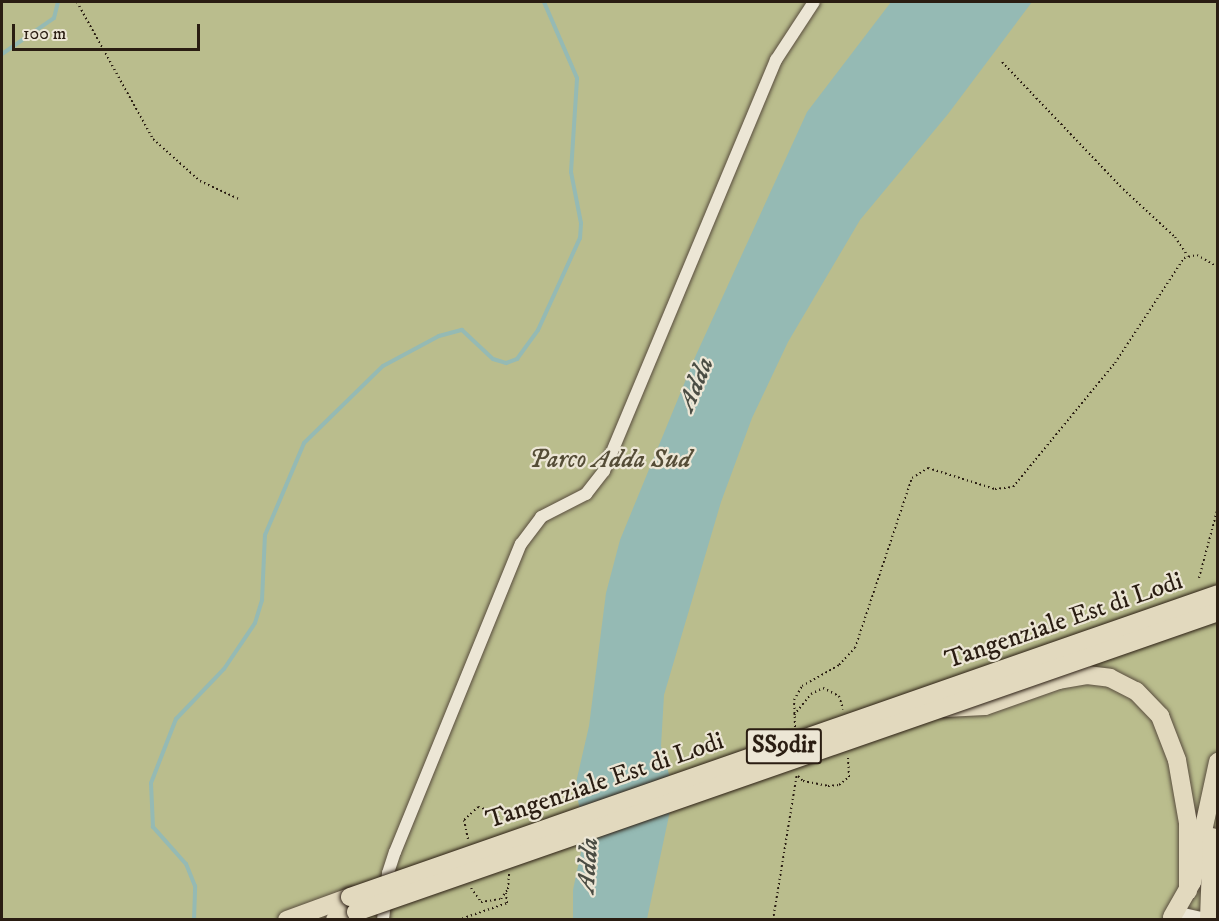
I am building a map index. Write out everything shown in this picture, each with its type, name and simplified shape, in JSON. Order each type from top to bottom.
[{"type":"highway","name":"Tangenziale Est di Lodi","points":[[353,904],[1218,594]]},
{"type":"highway","name":"Tangenziale Est di Lodi","points":[[353,904],[940,708],[1218,612]]},
{"type":"highway","points":[[940,708],[972,708],[1059,680],[1100,676],[1122,683],[1148,700],[1170,736],[1188,823],[1188,891]]},
{"type":"highway","points":[[1170,918],[1188,891],[1199,857],[1217,762]]},
{"type":"highway","points":[[1210,919],[1210,872],[1217,762]]},
{"type":"highway","points":[[1210,872],[1218,838]]},
{"type":"highway","name":"SS9dir","points":[[287,920],[353,904]]},
{"type":"highway","name":"SS9dir","points":[[335,920],[353,904]]},
{"type":"street","points":[[383,920],[388,873],[395,852],[520,544],[541,517],[586,494],[604,471],[776,60],[814,2]]},
{"type":"street","points":[[1170,918],[1184,914],[1218,919]]},
{"type":"path","points":[[77,2],[153,139],[200,181],[239,198]]},
{"type":"path","points":[[1002,62],[1123,189],[1175,237],[1188,256]]},
{"type":"path","points":[[858,641],[912,478],[928,468],[995,489],[1013,487],[1021,481],[1115,363],[1188,256],[1197,255],[1218,267]]},
{"type":"path","points":[[1199,578],[1218,507]]},
{"type":"path","points":[[794,715],[811,694],[823,688],[833,691],[843,705],[839,716]]},
{"type":"path","points":[[797,774],[803,781],[828,786]]},
{"type":"path","points":[[473,842],[465,833],[465,820],[473,809],[487,807]]},
{"type":"path","points":[[458,920],[507,903],[506,893]]},
{"type":"green space","name":"Parco Adda Sud","points":[[2,2],[1217,2],[1217,920],[2,920]]},
{"type":"water","name":"Adda","points":[[891,2],[1032,2],[948,114],[860,220],[788,342],[752,418],[721,502],[664,695],[661,746],[674,792],[647,919],[573,920],[573,890],[585,833],[575,787],[589,726],[606,593],[620,540],[696,355],[807,112]]},
{"type":"waterway","points":[[2,54],[54,18],[58,2]]},
{"type":"waterway","points":[[194,920],[195,886],[186,864],[153,827],[151,783],[176,719],[224,669],[255,623],[262,600],[265,535],[304,443],[383,366],[439,336],[462,330],[493,359],[506,363],[517,359],[538,330],[580,238],[581,223],[571,172],[577,78],[544,2]]}]
